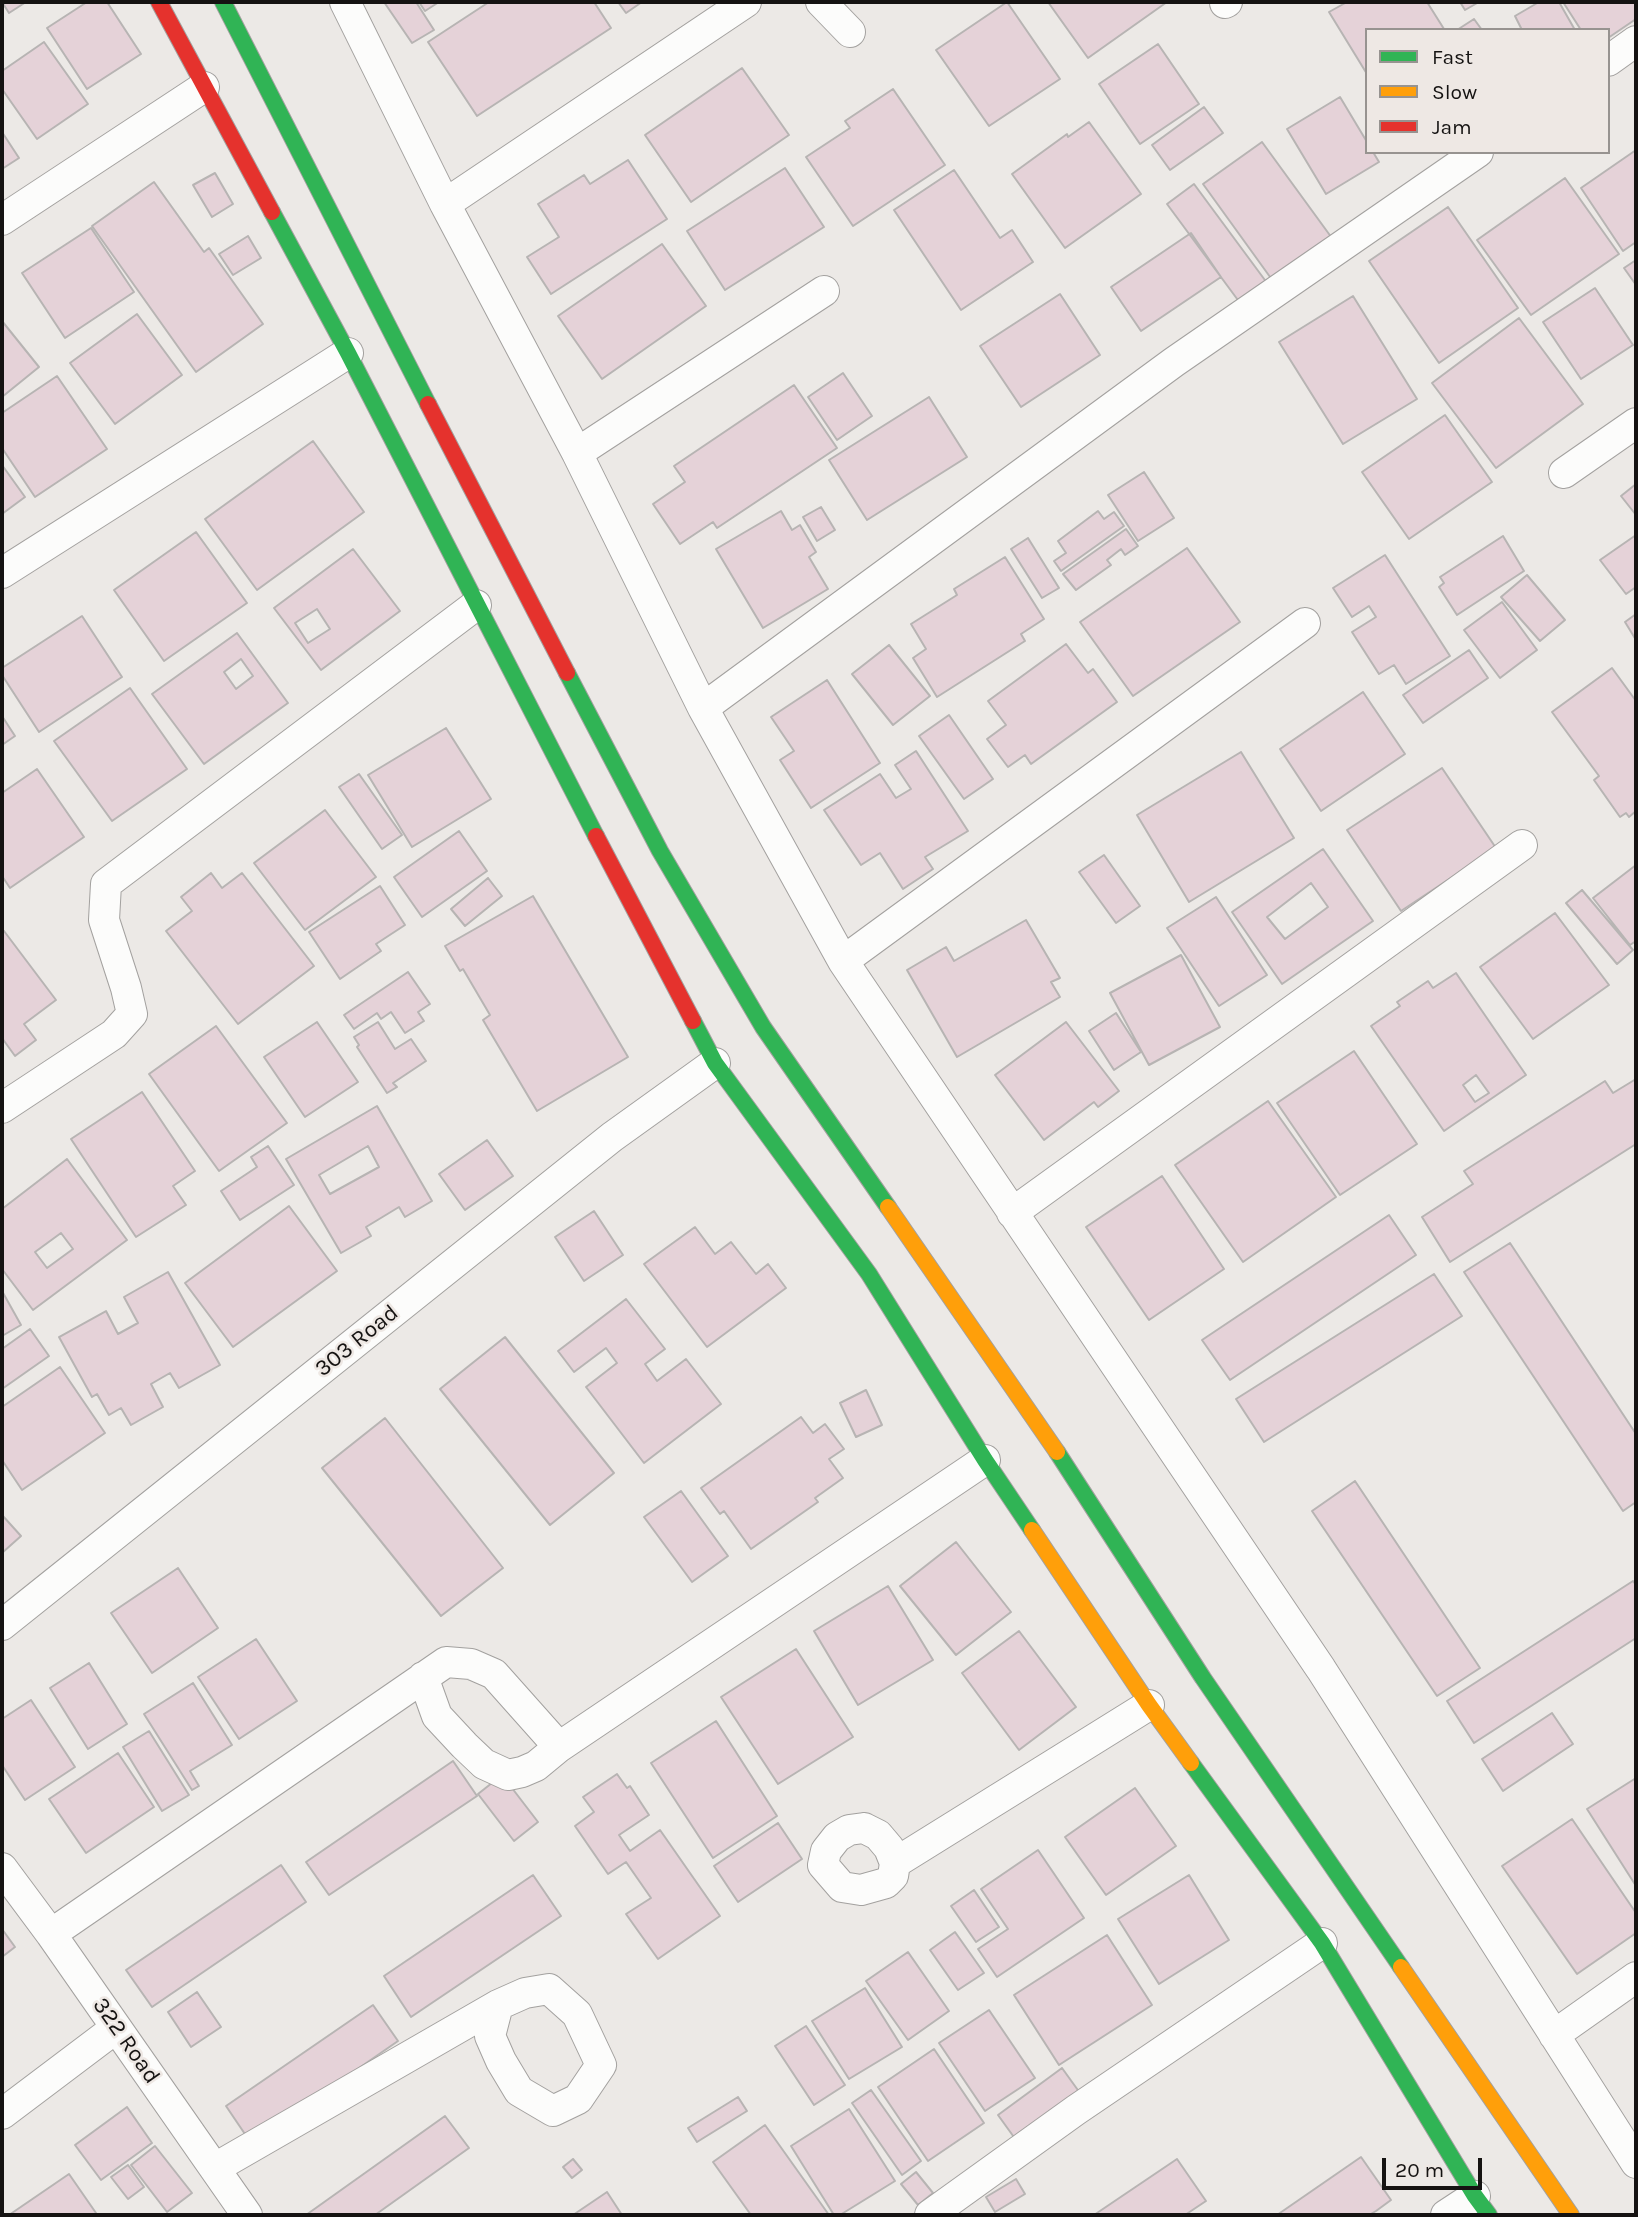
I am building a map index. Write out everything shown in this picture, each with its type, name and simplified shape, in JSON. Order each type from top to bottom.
[{"type":"street","points":[[159,2],[348,353],[715,1063],[869,1273],[985,1460],[1149,1705],[1322,1944],[1482,2206],[1447,2215]]},
{"type":"street","points":[[223,2],[653,838],[763,1027],[1044,1432],[1203,1678],[1571,2215]]},
{"type":"street","points":[[345,2],[445,204],[577,453],[703,708],[843,961],[1321,1669],[1636,2164]]},
{"type":"street","points":[[445,204],[746,2]]},
{"type":"street","points":[[821,2],[850,32]]},
{"type":"street","points":[[1610,60],[1636,41]]},
{"type":"street","points":[[2,220],[204,87]]},
{"type":"street","points":[[703,708],[1174,362],[1475,154]]},
{"type":"street","points":[[577,453],[824,291]]},
{"type":"street","points":[[2,573],[348,353]]},
{"type":"street","points":[[1564,473],[1636,423]]},
{"type":"street","points":[[2,1108],[114,1034],[132,1014],[104,920],[106,884],[476,605]]},
{"type":"street","points":[[843,961],[1305,623]]},
{"type":"street","points":[[1012,1213],[1522,845]]},
{"type":"street","name":"303 Road","points":[[2,1625],[612,1138],[715,1063]]},
{"type":"street","points":[[423,1677],[437,1716],[484,1764],[508,1775],[536,1766],[559,1747],[985,1460]]},
{"type":"street","points":[[51,1934],[446,1662],[471,1664],[494,1674],[559,1747]]},
{"type":"street","points":[[895,1863],[1149,1705]]},
{"type":"street","name":"322 Road","points":[[2,1868],[247,2215]]},
{"type":"street","points":[[930,2215],[1076,2110],[1322,1944]]},
{"type":"street","points":[[1554,2035],[1636,1977]]},
{"type":"street","points":[[215,2168],[498,2005]]},
{"type":"street","points":[[2,2114],[116,2028]]},
{"type":"building","points":[[2,2],[26,2],[9,13]]},
{"type":"building","points":[[87,2],[107,2],[141,54],[87,89],[47,28]]},
{"type":"building","points":[[384,2],[416,2],[434,30],[412,43]]},
{"type":"building","points":[[419,2],[439,2],[425,11]]},
{"type":"building","points":[[489,2],[594,2],[611,28],[477,116],[428,42]]},
{"type":"building","points":[[618,2],[642,2],[626,13]]},
{"type":"building","points":[[1007,2],[1060,79],[989,126],[936,50]]},
{"type":"building","points":[[1048,2],[1167,2],[1088,58]]},
{"type":"building","points":[[1347,2],[1427,2],[1443,28],[1365,28],[1365,71],[1329,12]]},
{"type":"building","points":[[1460,2],[1479,2],[1465,10]]},
{"type":"building","points":[[1539,2],[1559,2],[1574,28],[1521,28],[1515,16]]},
{"type":"building","points":[[1563,2],[1636,2],[1636,19],[1610,37],[1610,28],[1580,28]]},
{"type":"building","points":[[1474,19],[1481,28],[1460,28]]},
{"type":"building","points":[[44,42],[88,104],[37,139],[2,89],[2,71]]},
{"type":"building","points":[[1158,44],[1199,104],[1140,144],[1099,84]]},
{"type":"building","points":[[742,68],[789,135],[691,202],[645,135]]},
{"type":"building","points":[[893,89],[945,165],[853,226],[806,157],[850,128],[845,121]]},
{"type":"building","points":[[1340,97],[1365,139],[1365,154],[1374,154],[1379,162],[1326,194],[1287,129]]},
{"type":"building","points":[[1204,107],[1223,133],[1170,170],[1152,145]]},
{"type":"building","points":[[1089,122],[1141,194],[1065,248],[1012,174],[1067,134],[1068,137]]},
{"type":"building","points":[[2,132],[19,158],[2,169]]},
{"type":"building","points":[[1262,142],[1337,245],[1278,288],[1203,184]]},
{"type":"building","points":[[1636,150],[1636,242],[1623,251],[1581,188]]},
{"type":"building","points":[[628,160],[667,219],[551,294],[527,257],[559,237],[538,204],[584,175],[590,184]]},
{"type":"building","points":[[785,168],[824,227],[725,290],[687,231]]},
{"type":"building","points":[[954,170],[1000,238],[1012,230],[1033,262],[961,310],[894,210]]},
{"type":"building","points":[[215,173],[233,204],[212,217],[193,185]]},
{"type":"building","points":[[1565,178],[1619,254],[1531,315],[1477,240]]},
{"type":"building","points":[[154,182],[204,252],[209,248],[263,324],[196,372],[92,226]]},
{"type":"building","points":[[1194,184],[1273,291],[1246,311],[1167,204]]},
{"type":"building","points":[[1448,207],[1518,308],[1439,363],[1369,261]]},
{"type":"building","points":[[91,228],[134,292],[65,338],[22,273]]},
{"type":"building","points":[[1191,233],[1221,277],[1141,331],[1111,287]]},
{"type":"building","points":[[248,236],[261,258],[233,275],[219,254]]},
{"type":"building","points":[[662,244],[706,306],[602,379],[558,316]]},
{"type":"building","points":[[1636,260],[1636,285],[1624,268]]},
{"type":"building","points":[[1595,288],[1633,345],[1581,379],[1543,322]]},
{"type":"building","points":[[1060,294],[1100,355],[1021,407],[980,346]]},
{"type":"building","points":[[1353,296],[1417,399],[1343,444],[1279,342]]},
{"type":"building","points":[[137,314],[182,375],[115,424],[70,363]]},
{"type":"building","points":[[1519,318],[1583,404],[1496,468],[1432,383]]},
{"type":"building","points":[[2,321],[39,367],[2,397]]},
{"type":"building","points":[[843,373],[872,416],[837,440],[808,397]]},
{"type":"building","points":[[57,376],[107,449],[35,497],[2,448],[2,413]]},
{"type":"building","points":[[794,385],[837,448],[717,528],[713,522],[680,544],[653,504],[685,482],[674,466]]},
{"type":"building","points":[[929,397],[967,457],[867,520],[829,460]]},
{"type":"building","points":[[1445,415],[1492,482],[1409,539],[1362,472]]},
{"type":"building","points":[[313,441],[364,512],[257,590],[205,519]]},
{"type":"building","points":[[2,465],[25,497],[2,514]]},
{"type":"building","points":[[1144,472],[1174,518],[1138,541],[1108,495]]},
{"type":"building","points":[[1636,484],[1636,515],[1621,496]]},
{"type":"building","points":[[821,507],[835,530],[817,541],[803,517]]},
{"type":"building","points":[[781,511],[792,530],[800,525],[816,552],[809,557],[828,589],[763,628],[716,549]]},
{"type":"building","points":[[1098,511],[1104,519],[1114,512],[1124,526],[1061,571],[1054,561],[1066,553],[1058,541]]},
{"type":"building","points":[[1126,529],[1138,546],[1125,555],[1121,549],[1107,560],[1111,565],[1076,590],[1063,574]]},
{"type":"building","points":[[196,532],[247,603],[164,661],[114,590]]},
{"type":"building","points":[[1636,535],[1636,587],[1626,594],[1600,560]]},
{"type":"building","points":[[1503,536],[1524,571],[1457,615],[1439,587],[1444,583],[1440,577]]},
{"type":"building","points":[[1028,538],[1059,588],[1042,598],[1011,549]]},
{"type":"building","points":[[1187,548],[1240,622],[1133,696],[1080,622]]},
{"type":"building","points":[[353,549],[400,611],[321,670],[274,608]],"holes":[[[317,609],[330,629],[308,643],[295,623]]]},
{"type":"building","points":[[1385,555],[1450,656],[1406,684],[1394,665],[1379,674],[1352,632],[1376,617],[1369,606],[1352,617],[1333,588]]},
{"type":"building","points":[[1005,557],[1044,619],[1021,634],[1025,641],[937,697],[913,658],[926,649],[911,624],[957,595],[954,589]]},
{"type":"building","points":[[1527,575],[1565,620],[1540,641],[1501,597]]},
{"type":"building","points":[[1502,602],[1537,650],[1500,678],[1464,630]]},
{"type":"building","points":[[1636,614],[1636,640],[1625,622]]},
{"type":"building","points":[[82,616],[122,677],[39,732],[2,675],[2,668]]},
{"type":"building","points":[[237,633],[288,703],[204,764],[152,694]],"holes":[[[241,659],[253,676],[236,689],[224,672]]]},
{"type":"building","points":[[1066,644],[1088,673],[1093,669],[1117,702],[1031,764],[1025,755],[1008,767],[987,739],[1006,725],[988,701]]},
{"type":"building","points":[[889,645],[930,696],[893,725],[852,674]]},
{"type":"building","points":[[1469,650],[1488,678],[1423,723],[1403,695]]},
{"type":"building","points":[[1612,668],[1636,701],[1636,811],[1629,817],[1626,813],[1620,817],[1594,780],[1599,776],[1552,712]]},
{"type":"building","points":[[827,680],[880,763],[811,808],[780,760],[794,751],[771,717]]},
{"type":"building","points":[[130,688],[187,769],[112,821],[54,741]]},
{"type":"building","points":[[1363,692],[1405,754],[1321,811],[1280,749]]},
{"type":"building","points":[[949,715],[993,779],[964,799],[919,736]]},
{"type":"building","points":[[2,716],[15,736],[2,745]]},
{"type":"building","points":[[446,728],[491,799],[412,847],[368,775]]},
{"type":"building","points":[[916,751],[968,831],[925,857],[933,869],[903,889],[880,853],[861,865],[824,810],[880,774],[896,798],[911,789],[895,765]]},
{"type":"building","points":[[1241,752],[1294,838],[1189,902],[1137,815]]},
{"type":"building","points":[[1442,768],[1496,848],[1401,911],[1347,830]]},
{"type":"building","points":[[37,769],[84,837],[10,888],[2,876],[2,793]]},
{"type":"building","points":[[359,774],[402,835],[382,849],[339,787]]},
{"type":"building","points":[[325,810],[376,877],[305,930],[254,863]]},
{"type":"building","points":[[459,831],[487,871],[422,917],[394,877]]},
{"type":"building","points":[[1323,849],[1373,921],[1282,984],[1232,912]],"holes":[[[1311,883],[1328,907],[1285,939],[1267,917]]]},
{"type":"building","points":[[1104,855],[1140,906],[1116,923],[1079,872]]},
{"type":"building","points":[[1636,865],[1636,941],[1630,945],[1593,898]]},
{"type":"building","points":[[211,873],[222,888],[242,873],[314,966],[238,1024],[166,931],[192,911],[181,897]]},
{"type":"building","points":[[488,878],[502,896],[465,926],[451,909]]},
{"type":"building","points":[[380,886],[405,925],[376,944],[381,951],[340,979],[309,932]]},
{"type":"building","points":[[1582,890],[1633,950],[1617,964],[1566,903]]},
{"type":"building","points":[[533,896],[628,1057],[537,1111],[483,1020],[490,1015],[463,969],[460,971],[445,946]]},
{"type":"building","points":[[1216,897],[1267,975],[1219,1006],[1167,928]]},
{"type":"building","points":[[1555,913],[1609,985],[1533,1039],[1480,967]]},
{"type":"building","points":[[1026,920],[1060,978],[1051,982],[1060,997],[957,1057],[907,970],[946,947],[954,961]]},
{"type":"building","points":[[4,931],[56,1000],[24,1024],[36,1040],[15,1056],[2,1038]]},
{"type":"building","points":[[1181,955],[1220,1027],[1149,1065],[1110,993]]},
{"type":"building","points":[[408,972],[430,1004],[418,1012],[424,1021],[405,1033],[391,1012],[381,1019],[377,1013],[354,1029],[344,1015]]},
{"type":"building","points":[[1456,973],[1526,1075],[1444,1131],[1371,1026],[1400,1006],[1397,1002],[1428,981],[1433,988]],"holes":[[[1476,1075],[1489,1093],[1475,1102],[1463,1085]]]},
{"type":"building","points":[[1116,1013],[1141,1052],[1114,1070],[1089,1031]]},
{"type":"building","points":[[317,1022],[358,1082],[305,1117],[264,1057]]},
{"type":"building","points":[[378,1022],[395,1049],[411,1039],[426,1061],[393,1083],[397,1087],[387,1093],[357,1047],[359,1045],[354,1037]]},
{"type":"building","points":[[1066,1022],[1119,1091],[1098,1107],[1094,1102],[1044,1140],[995,1075]]},
{"type":"building","points":[[216,1026],[287,1123],[219,1171],[149,1074]]},
{"type":"building","points":[[1354,1051],[1417,1144],[1340,1195],[1277,1103]]},
{"type":"building","points":[[1636,1079],[1636,1144],[1450,1262],[1422,1217],[1473,1184],[1464,1171],[1605,1081],[1613,1093]]},
{"type":"building","points":[[142,1092],[195,1171],[173,1186],[186,1205],[136,1237],[71,1139]]},
{"type":"building","points":[[1268,1101],[1336,1197],[1243,1262],[1175,1165]]},
{"type":"building","points":[[377,1106],[432,1201],[405,1217],[399,1207],[366,1227],[371,1236],[341,1253],[286,1159]],"holes":[[[368,1146],[379,1167],[330,1194],[319,1175]]]},
{"type":"building","points":[[487,1140],[513,1176],[465,1210],[439,1174]]},
{"type":"building","points":[[268,1146],[294,1185],[240,1220],[221,1191],[257,1167],[251,1157]]},
{"type":"building","points":[[67,1159],[127,1240],[33,1310],[2,1269],[2,1209]],"holes":[[[61,1233],[73,1249],[47,1268],[35,1252]]]},
{"type":"building","points":[[1162,1176],[1224,1269],[1149,1320],[1086,1227]]},
{"type":"building","points":[[289,1206],[337,1271],[233,1347],[185,1283]]},
{"type":"building","points":[[594,1211],[623,1255],[584,1281],[555,1237]]},
{"type":"building","points":[[1389,1215],[1416,1255],[1230,1380],[1202,1340]]},
{"type":"building","points":[[695,1227],[715,1254],[731,1242],[756,1274],[768,1264],[786,1288],[707,1347],[644,1264]]},
{"type":"building","points":[[1510,1243],[1636,1434],[1636,1502],[1623,1511],[1464,1272]]},
{"type":"building","points":[[168,1272],[220,1365],[179,1388],[170,1373],[151,1384],[163,1407],[131,1425],[121,1408],[109,1415],[97,1394],[92,1397],[59,1337],[106,1311],[118,1334],[138,1323],[124,1297]]},
{"type":"building","points":[[1434,1274],[1462,1316],[1264,1442],[1236,1399]]},
{"type":"building","points":[[2,1291],[21,1325],[2,1336]]},
{"type":"building","points":[[626,1299],[665,1349],[645,1364],[657,1381],[686,1359],[721,1404],[644,1463],[586,1387],[617,1363],[606,1348],[574,1372],[558,1351]]},
{"type":"building","points":[[30,1329],[49,1356],[2,1389],[2,1349]]},
{"type":"building","points":[[505,1337],[614,1473],[550,1525],[440,1389]]},
{"type":"building","points":[[60,1367],[105,1433],[22,1490],[2,1460],[2,1407]]},
{"type":"building","points":[[866,1390],[882,1425],[856,1437],[840,1403]]},
{"type":"building","points":[[801,1417],[813,1433],[825,1424],[844,1449],[829,1459],[843,1478],[815,1498],[818,1502],[751,1549],[724,1511],[720,1514],[701,1488]]},
{"type":"building","points":[[385,1418],[503,1568],[441,1616],[322,1468]]},
{"type":"building","points":[[1355,1481],[1480,1668],[1437,1696],[1312,1511]]},
{"type":"building","points":[[681,1491],[728,1556],[692,1582],[644,1517]]},
{"type":"building","points":[[2,1515],[21,1536],[2,1553]]},
{"type":"building","points":[[956,1542],[1011,1612],[956,1655],[900,1586]]},
{"type":"building","points":[[178,1568],[218,1628],[152,1673],[111,1613]]},
{"type":"building","points":[[1633,1581],[1636,1585],[1636,1638],[1474,1743],[1447,1701]]},
{"type":"building","points":[[888,1586],[933,1660],[858,1705],[814,1631]]},
{"type":"building","points":[[1019,1631],[1076,1707],[1019,1750],[962,1673]]},
{"type":"building","points":[[256,1639],[297,1701],[239,1739],[198,1677]]},
{"type":"building","points":[[796,1649],[853,1737],[778,1784],[721,1697]]},
{"type":"building","points":[[89,1663],[127,1724],[88,1749],[50,1688]]},
{"type":"building","points":[[193,1683],[232,1745],[190,1771],[199,1786],[192,1790],[144,1714]]},
{"type":"building","points":[[31,1700],[75,1767],[25,1800],[2,1765],[2,1719]]},
{"type":"building","points":[[1552,1713],[1573,1744],[1503,1791],[1482,1759]]},
{"type":"building","points":[[716,1721],[777,1816],[713,1858],[651,1763]]},
{"type":"building","points":[[149,1731],[189,1795],[162,1811],[123,1747]]},
{"type":"building","points":[[118,1753],[154,1807],[86,1853],[49,1799]]},
{"type":"building","points":[[453,1761],[477,1796],[329,1895],[306,1862]]},
{"type":"building","points":[[617,1774],[627,1788],[630,1786],[649,1815],[619,1835],[630,1851],[660,1830],[720,1916],[658,1959],[626,1914],[651,1898],[626,1862],[608,1874],[575,1826],[594,1812],[583,1797]]},
{"type":"building","points":[[502,1775],[538,1822],[514,1841],[478,1794]]},
{"type":"building","points":[[1636,1778],[1636,1886],[1587,1809]]},
{"type":"building","points":[[1135,1788],[1176,1846],[1106,1895],[1065,1837]]},
{"type":"building","points":[[1572,1819],[1636,1913],[1636,1933],[1577,1974],[1502,1866]]},
{"type":"building","points":[[778,1823],[802,1859],[738,1902],[714,1866]]},
{"type":"building","points":[[1038,1850],[1084,1918],[997,1977],[978,1949],[1008,1929],[981,1889]]},
{"type":"building","points":[[281,1865],[306,1902],[152,2007],[126,1970]]},
{"type":"building","points":[[533,1875],[561,1916],[411,2017],[384,1976]]},
{"type":"building","points":[[1189,1875],[1229,1940],[1159,1984],[1118,1919]]},
{"type":"building","points":[[974,1890],[999,1927],[976,1942],[951,1906]]},
{"type":"building","points":[[2,1929],[15,1947],[2,1957]]},
{"type":"building","points":[[955,1932],[984,1973],[958,1990],[930,1950]]},
{"type":"building","points":[[1107,1935],[1152,2005],[1059,2065],[1014,1995]]},
{"type":"building","points":[[908,1952],[949,2011],[908,2040],[866,1981]]},
{"type":"building","points":[[865,1988],[902,2047],[849,2079],[812,2021]]},
{"type":"building","points":[[197,1992],[221,2027],[191,2047],[168,2012]]},
{"type":"building","points":[[373,2005],[398,2041],[251,2143],[226,2106]]},
{"type":"building","points":[[989,2010],[1035,2078],[985,2111],[939,2043]]},
{"type":"building","points":[[806,2026],[845,2085],[814,2105],[775,2046]]},
{"type":"building","points":[[934,2049],[984,2123],[928,2161],[878,2087]]},
{"type":"building","points":[[1062,2068],[1080,2093],[1016,2140],[998,2115]]},
{"type":"building","points":[[871,2090],[921,2161],[902,2175],[852,2103]]},
{"type":"building","points":[[738,2097],[747,2111],[697,2142],[688,2128]]},
{"type":"building","points":[[127,2107],[152,2143],[101,2180],[75,2145]]},
{"type":"building","points":[[849,2109],[895,2181],[840,2215],[834,2215],[791,2146]]},
{"type":"building","points":[[445,2116],[469,2148],[375,2215],[306,2215]]},
{"type":"building","points":[[765,2125],[829,2215],[751,2215],[713,2162]]},
{"type":"building","points":[[155,2146],[192,2193],[167,2212],[131,2165]]},
{"type":"building","points":[[1361,2157],[1391,2200],[1376,2211],[1369,2215],[1277,2215]]},
{"type":"building","points":[[573,2159],[582,2170],[572,2178],[563,2167]]},
{"type":"building","points":[[1177,2159],[1206,2201],[1185,2215],[1094,2215]]},
{"type":"building","points":[[128,2165],[144,2187],[128,2199],[111,2177]]},
{"type":"building","points":[[916,2172],[933,2193],[918,2205],[901,2184]]},
{"type":"building","points":[[69,2174],[96,2213],[9,2215]]},
{"type":"building","points":[[1016,2179],[1025,2194],[995,2212],[986,2197]]},
{"type":"building","points":[[607,2192],[622,2215],[573,2215]]},
{"type":"traffic: fast","points":[[223,2],[428,404]]},
{"type":"traffic: fast","points":[[272,212],[348,353],[596,836]]},
{"type":"traffic: fast","points":[[567,673],[660,851],[763,1027],[888,1207]]},
{"type":"traffic: fast","points":[[693,1021],[715,1063],[869,1274],[1032,1530]]},
{"type":"traffic: fast","points":[[1057,1452],[1203,1678],[1401,1967]]},
{"type":"traffic: fast","points":[[1191,1763],[1322,1943],[1489,2215]]},
{"type":"traffic: slow","points":[[888,1207],[1057,1452]]},
{"type":"traffic: slow","points":[[1032,1530],[1191,1763]]},
{"type":"traffic: slow","points":[[1401,1967],[1571,2215]]},
{"type":"traffic: jam","points":[[159,2],[272,212]]},
{"type":"traffic: jam","points":[[428,404],[567,673]]},
{"type":"traffic: jam","points":[[596,836],[693,1021]]}]
